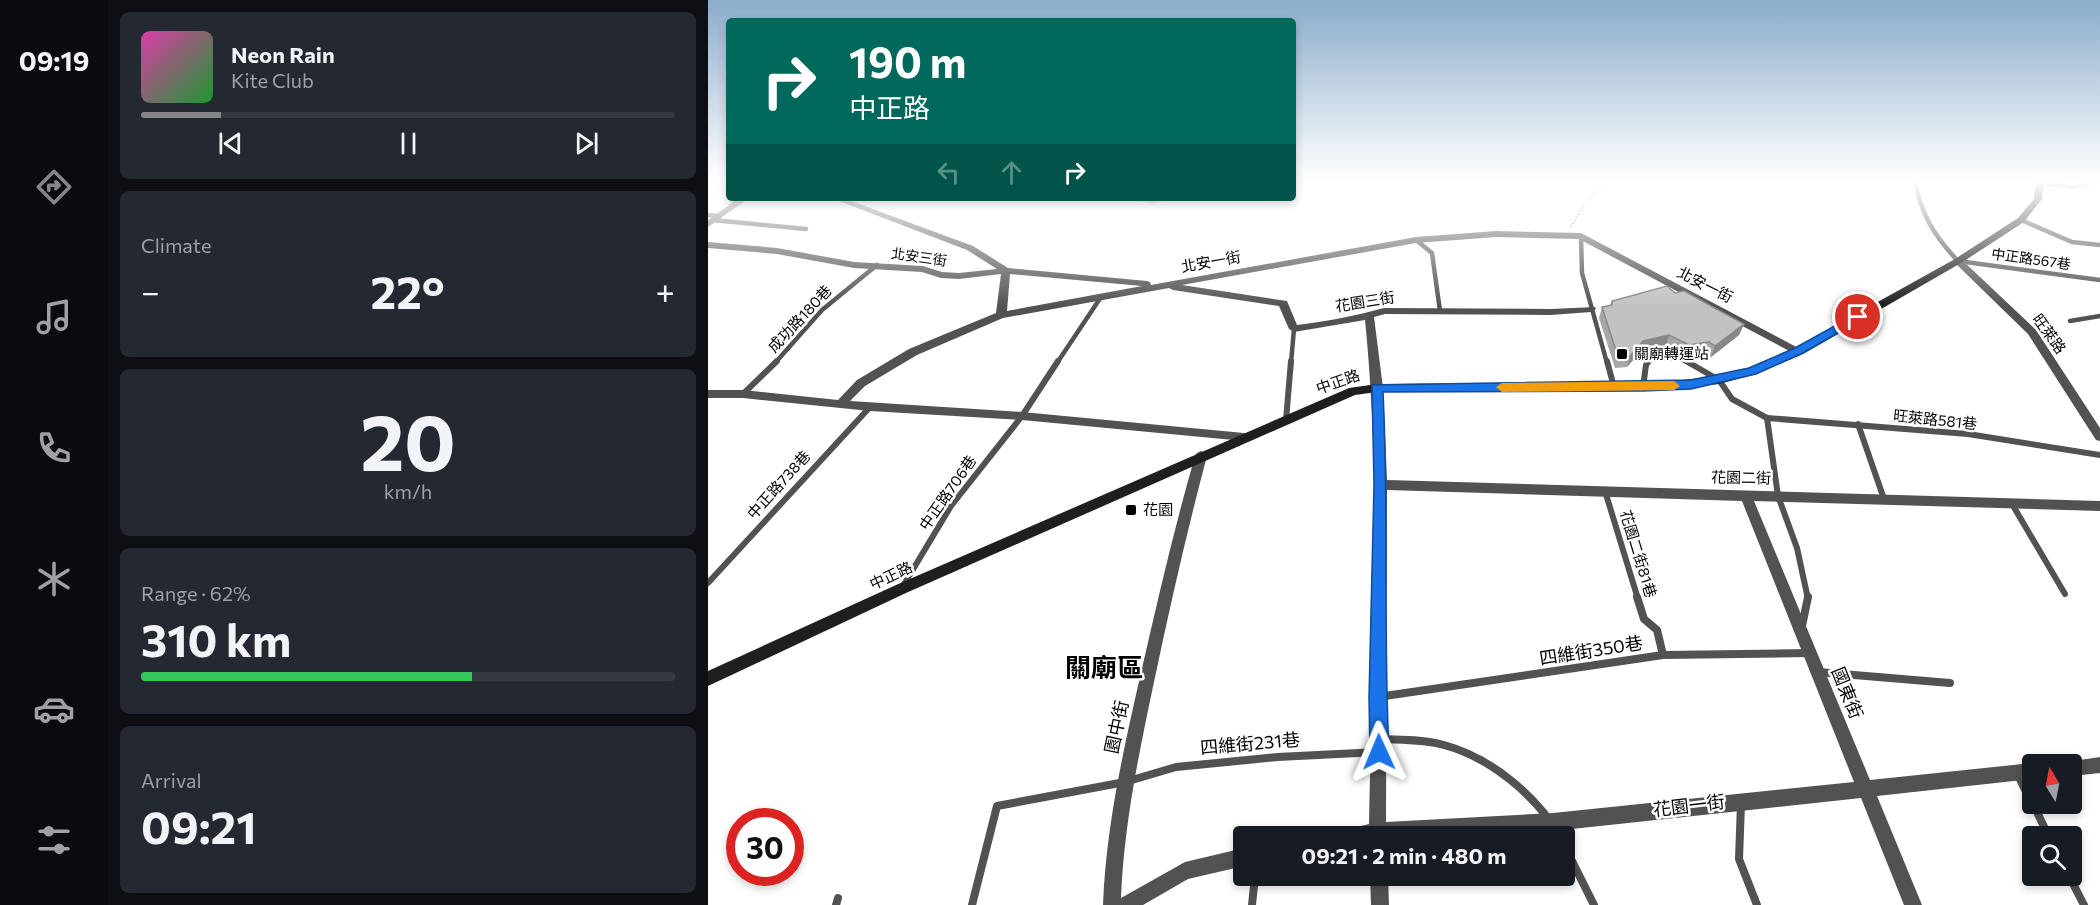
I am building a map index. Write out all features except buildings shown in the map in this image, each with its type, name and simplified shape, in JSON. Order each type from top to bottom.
[{"type":"main road","name":"中正路","points":[[708,679],[901,589],[1353,391],[1377,388],[1643,387],[1719,380],[1752,371],[1799,351],[1958,261],[2018,222]]},
{"type":"street","points":[[900,222],[970,248],[1006,271],[1001,315]]},
{"type":"street","name":"北安一街","points":[[840,404],[861,383],[905,356],[945,336],[1001,315],[1416,240],[1471,235],[1566,234],[1581,236],[1799,351]]},
{"type":"street","name":"北安三街","points":[[708,245],[777,251],[830,261],[923,269],[941,275],[959,276],[1006,271],[1162,286]]},
{"type":"street","name":"旺萊路","points":[[1958,261],[2032,332],[2100,437]]},
{"type":"street","points":[[1162,286],[1282,303],[1294,329]]},
{"type":"street","name":"花園三街","points":[[1294,329],[1355,320],[1384,311],[1551,312],[1591,309]]},
{"type":"street","points":[[1369,314],[1377,388],[1381,485],[1377,826]]},
{"type":"street","points":[[708,394],[743,394],[870,407],[1022,416],[1244,438]]},
{"type":"street","name":"園中街","points":[[1112,905],[1113,856],[1125,782],[1177,542],[1201,456]]},
{"type":"street","name":"花園二街","points":[[1381,485],[2100,506]]},
{"type":"street","name":"國東街","points":[[1746,496],[1913,905]]},
{"type":"street","points":[[2082,767],[2100,765]]},
{"type":"street","name":"花園一街","points":[[1575,827],[1742,800],[1866,790],[2022,772]]},
{"type":"street","points":[[1126,905],[1185,871],[1233,860]]},
{"type":"street","points":[[1379,886],[1380,905]]},
{"type":"lane","points":[[742,222],[806,229]]},
{"type":"lane","points":[[1928,222],[1943,247],[1958,261]]},
{"type":"lane","points":[[2026,222],[2072,242],[2100,245]]},
{"type":"lane","points":[[1581,236],[1582,273],[1614,387]]},
{"type":"lane","points":[[1416,240],[1432,253],[1440,311]]},
{"type":"lane","name":"中正路567巷","points":[[1958,261],[2100,280]]},
{"type":"lane","name":"成功路180巷","points":[[743,394],[777,361],[822,310],[877,266]]},
{"type":"lane","name":"中正路706巷","points":[[901,589],[951,506],[1022,416],[1101,297]]},
{"type":"lane","points":[[2070,321],[2100,315]]},
{"type":"lane","points":[[1286,420],[1294,329]]},
{"type":"lane","points":[[1643,387],[1646,364],[1651,359],[1679,358],[1719,380],[1732,399],[1767,418],[1778,496],[1797,548],[1808,598],[1801,631]]},
{"type":"lane","name":"中正路738巷","points":[[708,583],[870,407]]},
{"type":"lane","name":"旺萊路581巷","points":[[1767,418],[1968,434],[2100,455]]},
{"type":"lane","points":[[1858,424],[1884,499]]},
{"type":"lane","name":"花園二街81巷","points":[[1605,490],[1644,619],[1657,630],[1663,655]]},
{"type":"lane","points":[[2012,503],[2065,594]]},
{"type":"lane","name":"四維街350巷","points":[[1377,698],[1663,655],[1811,653]]},
{"type":"lane","points":[[1818,672],[1950,683]]},
{"type":"lane","name":"四維街231巷","points":[[972,905],[997,806],[1125,782],[1176,767],[1429,742],[1453,748],[1526,793],[1554,826]]},
{"type":"lane","points":[[1742,800],[1739,858],[1757,905]]},
{"type":"lane","points":[[1575,867],[1594,905]]},
{"type":"lane","points":[[1252,905],[1254,886]]},
{"type":"lane","points":[[2074,886],[2084,905]]},
{"type":"path","points":[[1566,234],[1573,222]]},
{"type":"slow traffic","points":[[1502,387],[1674,386]]},
{"type":"place","name":"關廟轉運站","points":[[1622,354]]},
{"type":"place","name":"花園","points":[[1131,510]]},
{"type":"district","name":"關廟區","points":[[1104,668]]},
{"type":"route","points":[[1379,752],[1377,698],[1381,485],[1377,388],[1643,387],[1719,380],[1752,371],[1799,351],[1858,317]]}]
